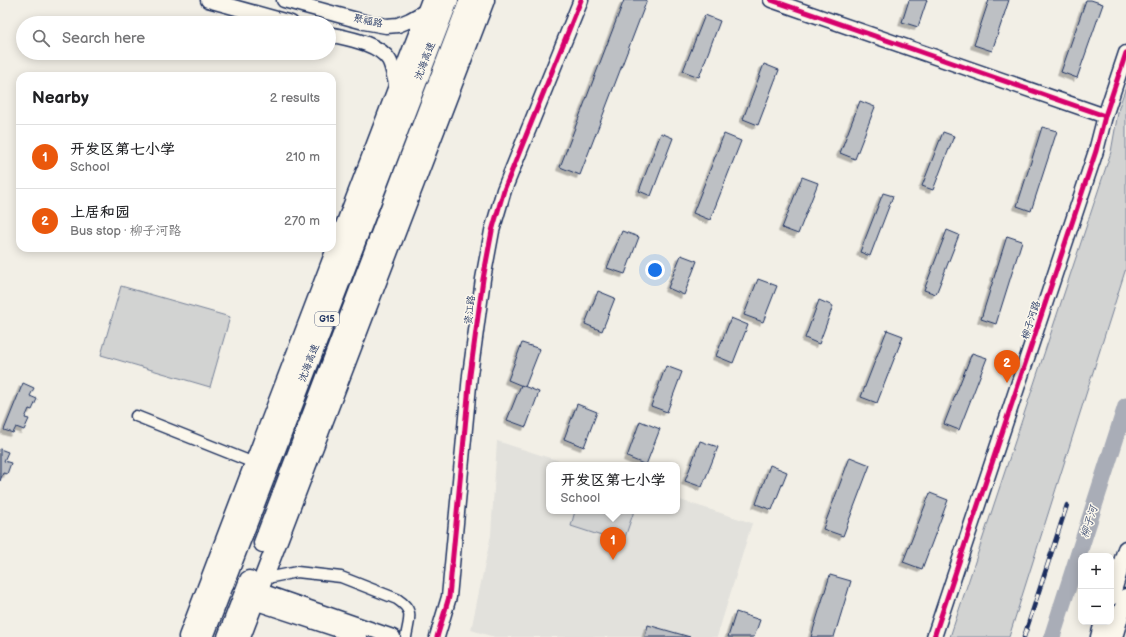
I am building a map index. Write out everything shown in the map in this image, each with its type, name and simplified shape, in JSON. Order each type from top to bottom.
[{"type":"highway","name":"沈海高速","points":[[192,637],[449,0]]},
{"type":"highway","name":"沈海高速","points":[[227,637],[469,0]]},
{"type":"highway","points":[[241,637],[485,0]]},
{"type":"highway","points":[[336,247],[428,6]]},
{"type":"highway","points":[[192,637],[254,462],[334,252]]},
{"type":"main road","points":[[1114,589],[1126,549]]},
{"type":"main road","points":[[1114,637],[1126,597]]},
{"type":"main road","points":[[1099,637],[1102,625]]},
{"type":"street","points":[[208,0],[266,16]]},
{"type":"street","name":"聚福路","points":[[284,0],[364,22],[386,26],[398,25],[410,20],[428,6]]},
{"type":"street","name":"资江路","points":[[437,637],[449,597],[470,375],[483,279],[492,231],[504,190],[581,0]]},
{"type":"street","points":[[771,0],[1105,116]]},
{"type":"street","points":[[336,36],[370,45],[380,50],[388,60],[397,87]]},
{"type":"street","name":"柳子河路","points":[[934,637],[1096,151],[1105,116],[1126,54]]},
{"type":"street","points":[[136,416],[254,462]]},
{"type":"street","points":[[258,590],[297,572],[341,577],[397,599],[405,604],[409,613],[406,637]]},
{"type":"street","points":[[258,590],[360,637]]},
{"type":"street","points":[[258,590],[393,637]]},
{"type":"shaded area","points":[[1126,87],[1126,268],[1009,637],[950,637],[1111,152],[1119,107]]},
{"type":"shaded area","points":[[121,286],[230,317],[210,387],[101,355]]},
{"type":"shaded area","points":[[497,441],[563,462],[546,462],[546,514],[680,514],[680,500],[752,523],[717,637],[494,637],[471,630],[491,535]]},
{"type":"shaded area","points":[[574,514],[633,514],[623,543],[571,526]]},
{"type":"building","points":[[624,0],[647,0],[580,175],[560,167]]},
{"type":"building","points":[[909,0],[927,0],[918,27],[902,22]]},
{"type":"building","points":[[989,0],[1009,0],[992,51],[974,45]]},
{"type":"building","points":[[1086,0],[1103,4],[1077,78],[1061,72]]},
{"type":"building","points":[[705,15],[720,21],[699,77],[683,71]]},
{"type":"building","points":[[764,64],[779,70],[758,125],[743,119]]},
{"type":"building","points":[[860,101],[875,107],[855,159],[840,153]]},
{"type":"building","points":[[1042,127],[1057,131],[1031,211],[1017,206]]},
{"type":"building","points":[[943,132],[954,136],[933,190],[922,186]]},
{"type":"building","points":[[661,133],[673,138],[651,196],[639,191]]},
{"type":"building","points":[[724,134],[741,141],[710,220],[693,213]]},
{"type":"building","points":[[802,177],[818,183],[798,234],[782,228]]},
{"type":"building","points":[[883,193],[893,196],[870,256],[860,252]]},
{"type":"building","points":[[947,230],[959,235],[936,294],[924,290]]},
{"type":"building","points":[[622,231],[639,237],[625,274],[607,268]]},
{"type":"building","points":[[1007,236],[1022,241],[996,324],[981,319]]},
{"type":"building","points":[[681,255],[697,261],[684,295],[668,288]]},
{"type":"building","points":[[758,279],[777,286],[763,322],[744,315]]},
{"type":"building","points":[[598,291],[615,298],[602,331],[585,324]]},
{"type":"building","points":[[819,300],[833,306],[819,344],[805,338]]},
{"type":"building","points":[[731,318],[748,325],[733,363],[716,356]]},
{"type":"building","points":[[887,330],[903,336],[877,403],[861,397]]},
{"type":"building","points":[[522,343],[540,349],[525,387],[508,380]]},
{"type":"building","points":[[972,353],[987,358],[959,430],[944,424]]},
{"type":"building","points":[[666,366],[682,372],[667,412],[651,406]]},
{"type":"building","points":[[23,383],[34,388],[30,396],[37,399],[32,410],[29,409],[25,418],[29,419],[24,430],[16,427],[13,433],[4,430]]},
{"type":"building","points":[[521,385],[539,392],[526,427],[507,420]]},
{"type":"building","points":[[577,404],[597,412],[584,447],[564,439]]},
{"type":"building","points":[[640,421],[660,429],[647,462],[639,462],[627,457]]},
{"type":"building","points":[[700,441],[718,447],[702,487],[685,481]]},
{"type":"building","points":[[0,449],[8,452],[4,461],[11,463],[7,474],[3,473],[0,481]]},
{"type":"building","points":[[850,457],[870,465],[843,536],[823,529]]},
{"type":"building","points":[[770,465],[787,472],[772,510],[756,504]]},
{"type":"building","points":[[930,493],[948,500],[922,569],[903,562]]},
{"type":"building","points":[[830,575],[851,581],[834,637],[811,637]]},
{"type":"building","points":[[736,612],[760,620],[754,637],[728,637]]},
{"type":"building","points":[[648,625],[690,637],[645,637]]},
{"type":"waterway","name":"柳子河","points":[[1052,637],[1126,406]]},
{"type":"railway","points":[[1024,637],[1067,505]]},
{"type":"cycle path","points":[[437,637],[449,597],[470,375],[483,279],[492,231],[504,190],[581,0]]},
{"type":"cycle path","points":[[771,0],[1105,116]]},
{"type":"cycle path","points":[[934,637],[1096,151],[1105,116],[1126,53]]},
{"type":"place","name":"上居和园","points":[[1007,383]]},
{"type":"place","name":"开发区第七小学","points":[[613,560]]}]
